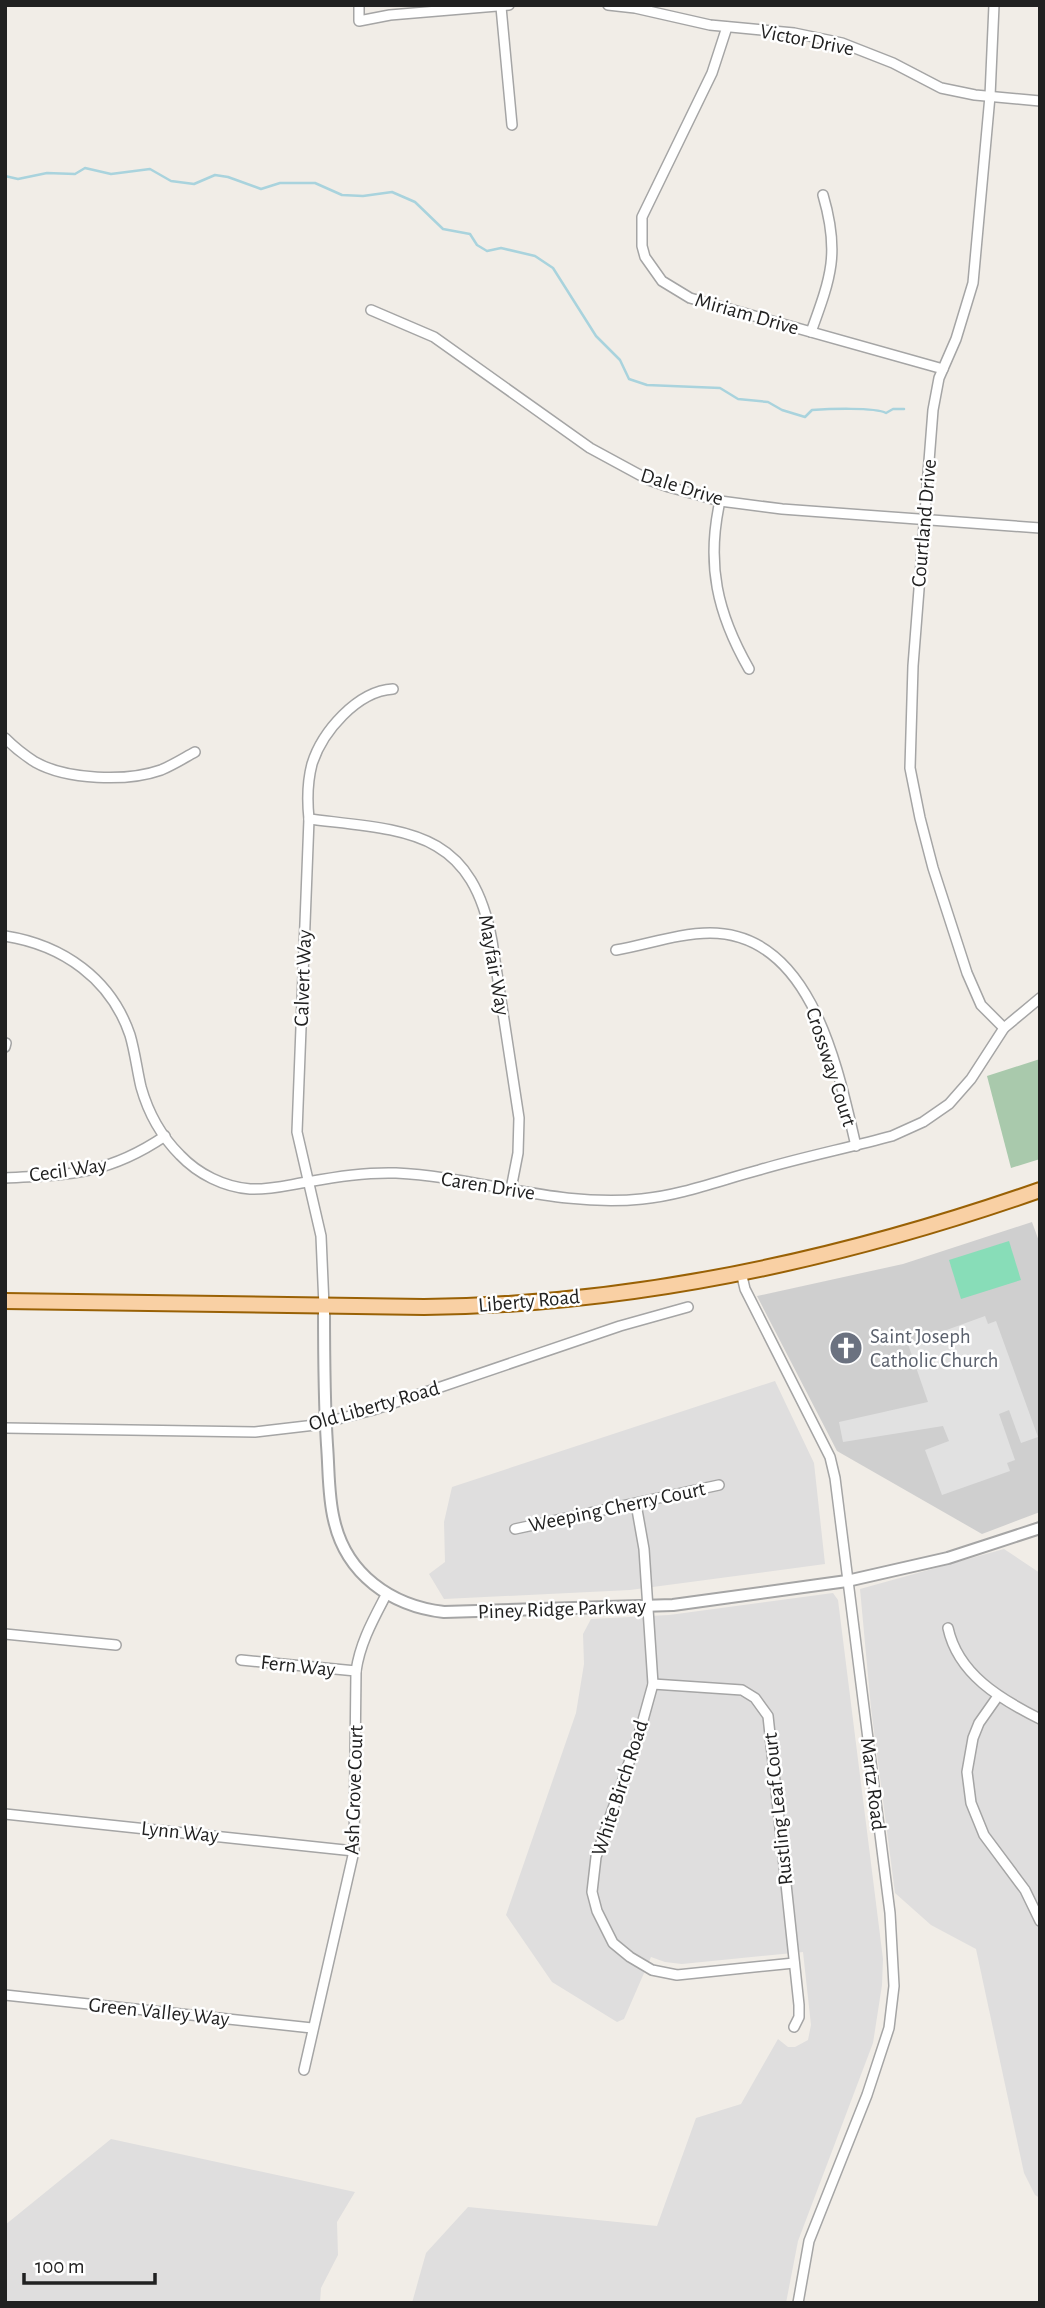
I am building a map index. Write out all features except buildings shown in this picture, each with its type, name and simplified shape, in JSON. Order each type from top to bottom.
[{"type":"main road","name":"Liberty Road","points":[[5,1301],[450,1307],[623,1291],[741,1272],[867,1244],[955,1219],[1040,1190]]},
{"type":"street","points":[[359,5],[359,21],[436,10],[505,6],[512,125]]},
{"type":"street","name":"Victor Drive","points":[[608,5],[635,7],[727,27],[794,33],[842,43],[892,63],[941,88],[975,95],[1040,101]]},
{"type":"street","name":"Courtland Drive","points":[[994,5],[990,96],[973,283],[956,339],[943,369],[933,410],[914,666],[910,768],[933,868],[967,973],[981,1005],[1004,1028]]},
{"type":"street","name":"Miriam Drive","points":[[727,27],[712,73],[642,218],[642,246],[645,257],[662,281],[690,298],[943,369]]},
{"type":"street","points":[[811,332],[833,264],[831,224],[823,195]]},
{"type":"street","name":"Dale Drive","points":[[371,310],[434,337],[544,417],[607,458],[649,480],[720,501],[806,512],[1040,528]]},
{"type":"street","points":[[720,501],[713,540],[716,583],[725,617],[749,669]]},
{"type":"street","name":"Calvert Way","points":[[324,1306],[321,1236],[299,1144],[297,1121],[310,819],[307,798],[310,773],[325,738],[355,705],[377,692],[393,689]]},
{"type":"street","points":[[5,738],[36,763],[53,770],[117,778],[161,770],[194,752]]},
{"type":"street","name":"Mayfair Way","points":[[310,819],[378,827],[420,837],[444,850],[454,859],[466,872],[479,894],[487,915],[492,941],[519,1118],[511,1189]]},
{"type":"street","name":"Crossway Court","points":[[615,950],[711,933],[752,943],[780,960],[801,985],[824,1033],[842,1088],[856,1146]]},
{"type":"street","name":"Caren Drive","points":[[5,936],[44,945],[62,953],[97,979],[109,994],[120,1010],[130,1037],[145,1100],[165,1136],[181,1156],[195,1168],[230,1186],[271,1189],[357,1174],[397,1173],[420,1174],[580,1200],[662,1196],[892,1136],[939,1113],[961,1093],[1004,1028],[1040,998]]},
{"type":"street","name":"Cecil Way","points":[[5,1177],[98,1170],[129,1159],[165,1136]]},
{"type":"street","name":"Martz Road","points":[[741,1272],[745,1289],[830,1457],[835,1478],[890,1913],[894,1986],[889,2028],[809,2241],[798,2303]]},
{"type":"street","name":"Piney Ridge Parkway","points":[[324,1306],[326,1422],[331,1507],[337,1533],[356,1567],[386,1595],[413,1607],[444,1612],[648,1606],[847,1581],[936,1561],[1040,1528]]},
{"type":"street","name":"Old Liberty Road","points":[[5,1428],[254,1432],[286,1430],[373,1410],[631,1322],[688,1307]]},
{"type":"street","name":"Weeping Cherry Court","points":[[515,1529],[719,1485]]},
{"type":"street","name":"White Birch Road","points":[[636,1504],[644,1549],[653,1684],[596,1857],[592,1892],[603,1926],[613,1943],[630,1957],[652,1970],[677,1975],[794,1963]]},
{"type":"street","name":"Ash Grove Court","points":[[304,2070],[354,1851],[356,1671],[367,1631],[386,1595]]},
{"type":"street","points":[[948,1628],[951,1643],[965,1666],[998,1696],[1040,1719]]},
{"type":"street","points":[[5,1634],[116,1645]]},
{"type":"street","name":"Fern Way","points":[[241,1660],[356,1671]]},
{"type":"street","name":"Rustling Leaf Court","points":[[653,1684],[742,1690],[755,1698],[768,1716],[799,2005],[799,2017],[794,2027]]},
{"type":"street","points":[[998,1696],[979,1723],[973,1738],[967,1772],[971,1803],[984,1835],[1025,1890],[1040,1921]]},
{"type":"street","name":"Lynn Way","points":[[5,1814],[354,1851]]},
{"type":"street","name":"Green Valley Way","points":[[5,1996],[312,2028]]},
{"type":"shaded area","points":[[1032,1222],[1040,1244],[1040,1512],[982,1534],[837,1451],[757,1296],[903,1264]]},
{"type":"shaded area","points":[[985,1316],[988,1324],[996,1321],[1038,1437],[1021,1443],[1009,1410],[999,1414],[1015,1460],[1007,1463],[1010,1471],[942,1495],[925,1450],[949,1441],[943,1426],[843,1442],[839,1422],[928,1402],[908,1344]]},
{"type":"shaded area","points":[[775,1381],[814,1463],[825,1564],[630,1590],[444,1599],[429,1574],[445,1562],[444,1522],[452,1487]]},
{"type":"shaded area","points":[[1004,1549],[1040,1573],[1040,2198],[1035,2195],[1024,2173],[976,1949],[931,1925],[895,1893],[871,1708],[860,1589]]},
{"type":"shaded area","points":[[833,1593],[838,1600],[883,1959],[882,1985],[873,2043],[798,2241],[786,2303],[412,2303],[426,2253],[468,2207],[657,2226],[696,2118],[741,2104],[778,2039],[788,2047],[795,2047],[808,2040],[811,2025],[803,1952],[682,1964],[651,1957],[624,2019],[617,2022],[552,1982],[506,1915],[576,1713],[584,1664],[583,1634],[591,1619],[669,1615]]},
{"type":"shaded area","points":[[111,2139],[355,2192],[337,2222],[338,2255],[321,2288],[320,2303],[5,2303],[5,2225]]},
{"type":"green space","points":[[1040,1059],[1040,1159],[1011,1168],[987,1076]]},
{"type":"green space","points":[[1009,1241],[1021,1280],[961,1299],[949,1260]]},
{"type":"waterway","points":[[5,176],[18,179],[47,173],[75,174],[85,168],[111,174],[150,169],[171,181],[194,184],[215,175],[261,189],[280,183],[315,183],[342,195],[363,196],[392,192],[415,202],[443,229],[470,234],[477,245],[487,251],[501,248],[535,256],[553,268],[596,336],[620,360],[629,379],[647,385],[720,388],[738,399],[768,402],[782,410],[805,417],[812,410],[862,409],[886,413],[893,409],[904,409]]},
{"type":"place","name":"Saint Joseph Catholic Church","points":[[846,1348]]}]
